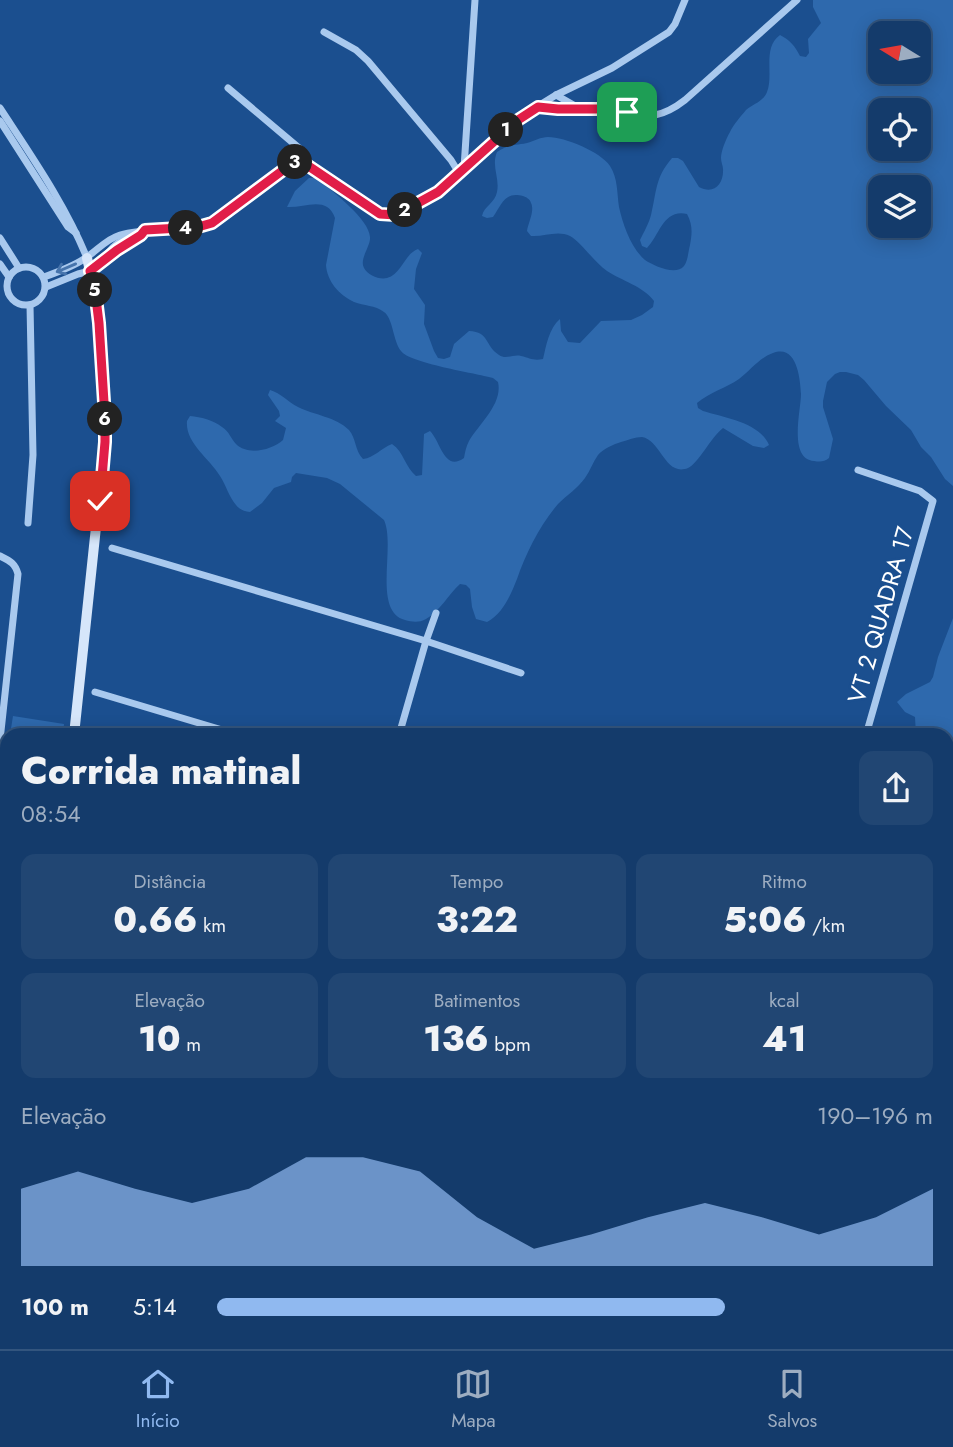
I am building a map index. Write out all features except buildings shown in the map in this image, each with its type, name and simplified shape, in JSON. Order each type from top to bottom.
[{"type":"street","points":[[461,171],[475,0]]},
{"type":"street","points":[[298,159],[380,214],[396,215],[438,192],[518,120],[556,95],[612,68],[669,32],[685,0]]},
{"type":"street","points":[[538,107],[606,109],[648,115],[662,113],[685,100],[797,0]]},
{"type":"street","points":[[324,32],[356,50],[368,61],[461,171]]},
{"type":"street","points":[[44,277],[87,258],[111,238],[125,233],[198,227],[212,223],[298,159],[301,152],[299,148],[229,88]]},
{"type":"street","points":[[556,95],[580,109]]},
{"type":"street","points":[[0,108],[77,233],[95,290],[99,323],[105,442],[75,728]]},
{"type":"street","points":[[0,121],[68,227],[77,233]]},
{"type":"street","points":[[46,287],[90,271],[143,233]]},
{"type":"street","points":[[0,238],[19,268]]},
{"type":"street","points":[[0,264],[9,277]]},
{"type":"street","points":[[31,267],[44,277],[46,287],[38,302],[21,305],[4,295],[9,277],[19,268],[31,267]]},
{"type":"street","points":[[28,523],[33,455],[30,305]]},
{"type":"street","name":"VT 2 QUADRA 17","points":[[858,471],[920,491],[933,501],[868,728]]},
{"type":"street","points":[[112,548],[426,641],[521,673]]},
{"type":"street","points":[[0,556],[12,561],[18,574],[1,728]]},
{"type":"street","points":[[402,728],[436,613]]},
{"type":"street","points":[[0,660],[8,663]]},
{"type":"street","points":[[95,692],[216,728]]},
{"type":"shaded area","points":[[813,0],[953,0],[953,486],[921,447],[911,430],[864,380],[858,375],[846,372],[835,374],[827,382],[823,401],[833,439],[829,458],[820,462],[806,458],[798,443],[801,394],[798,372],[792,358],[781,352],[763,358],[739,379],[697,403],[698,408],[703,411],[750,426],[764,437],[769,445],[764,448],[753,446],[723,428],[692,466],[680,469],[668,463],[654,444],[642,437],[606,449],[598,455],[582,482],[558,504],[545,521],[529,549],[506,603],[498,614],[487,622],[476,619],[470,589],[460,584],[436,612],[423,620],[408,621],[395,614],[389,604],[387,591],[388,545],[384,520],[340,484],[327,478],[296,473],[291,482],[274,488],[262,503],[250,512],[236,505],[220,476],[190,436],[187,421],[190,416],[207,419],[218,425],[241,448],[253,451],[273,447],[283,440],[286,428],[275,421],[280,416],[268,395],[270,390],[298,407],[344,426],[351,433],[363,459],[392,444],[416,476],[422,475],[424,434],[430,431],[447,459],[457,461],[464,458],[469,441],[494,406],[499,390],[498,382],[493,378],[416,360],[407,355],[398,347],[384,312],[343,296],[329,277],[326,265],[335,218],[331,211],[315,204],[287,207],[295,191],[309,178],[320,181],[364,222],[370,237],[363,264],[371,275],[381,278],[392,276],[409,255],[418,249],[422,253],[416,269],[414,289],[425,305],[424,324],[438,358],[450,357],[454,344],[469,331],[484,336],[494,351],[502,356],[543,359],[551,332],[560,319],[561,331],[568,342],[580,343],[601,321],[631,320],[653,307],[654,301],[638,288],[607,271],[570,236],[531,236],[527,231],[532,206],[530,200],[525,197],[512,195],[502,203],[493,217],[482,216],[497,192],[497,152],[509,146],[548,137],[573,142],[599,156],[613,171],[623,221],[636,249],[645,260],[654,265],[671,270],[680,269],[686,262],[691,237],[687,214],[679,213],[667,219],[647,248],[642,246],[640,240],[650,218],[662,172],[672,158],[678,158],[683,161],[699,187],[709,190],[717,187],[723,174],[722,152],[731,129],[746,110],[760,101],[767,92],[771,47],[775,40],[780,35],[792,44],[800,56],[806,57],[809,53],[808,39],[821,23],[813,7]]},
{"type":"shaded area","points":[[953,618],[953,728],[916,728],[915,717],[905,712],[897,702],[906,694],[930,682]]},
{"type":"shaded area","points":[[13,716],[64,724],[64,728],[11,728]]},
{"type":"route","points":[[100,501],[105,442],[102,347],[97,300],[90,271],[104,259],[145,230],[198,227],[212,223],[298,159],[380,214],[396,215],[438,192],[522,116],[538,107],[627,112]]}]
